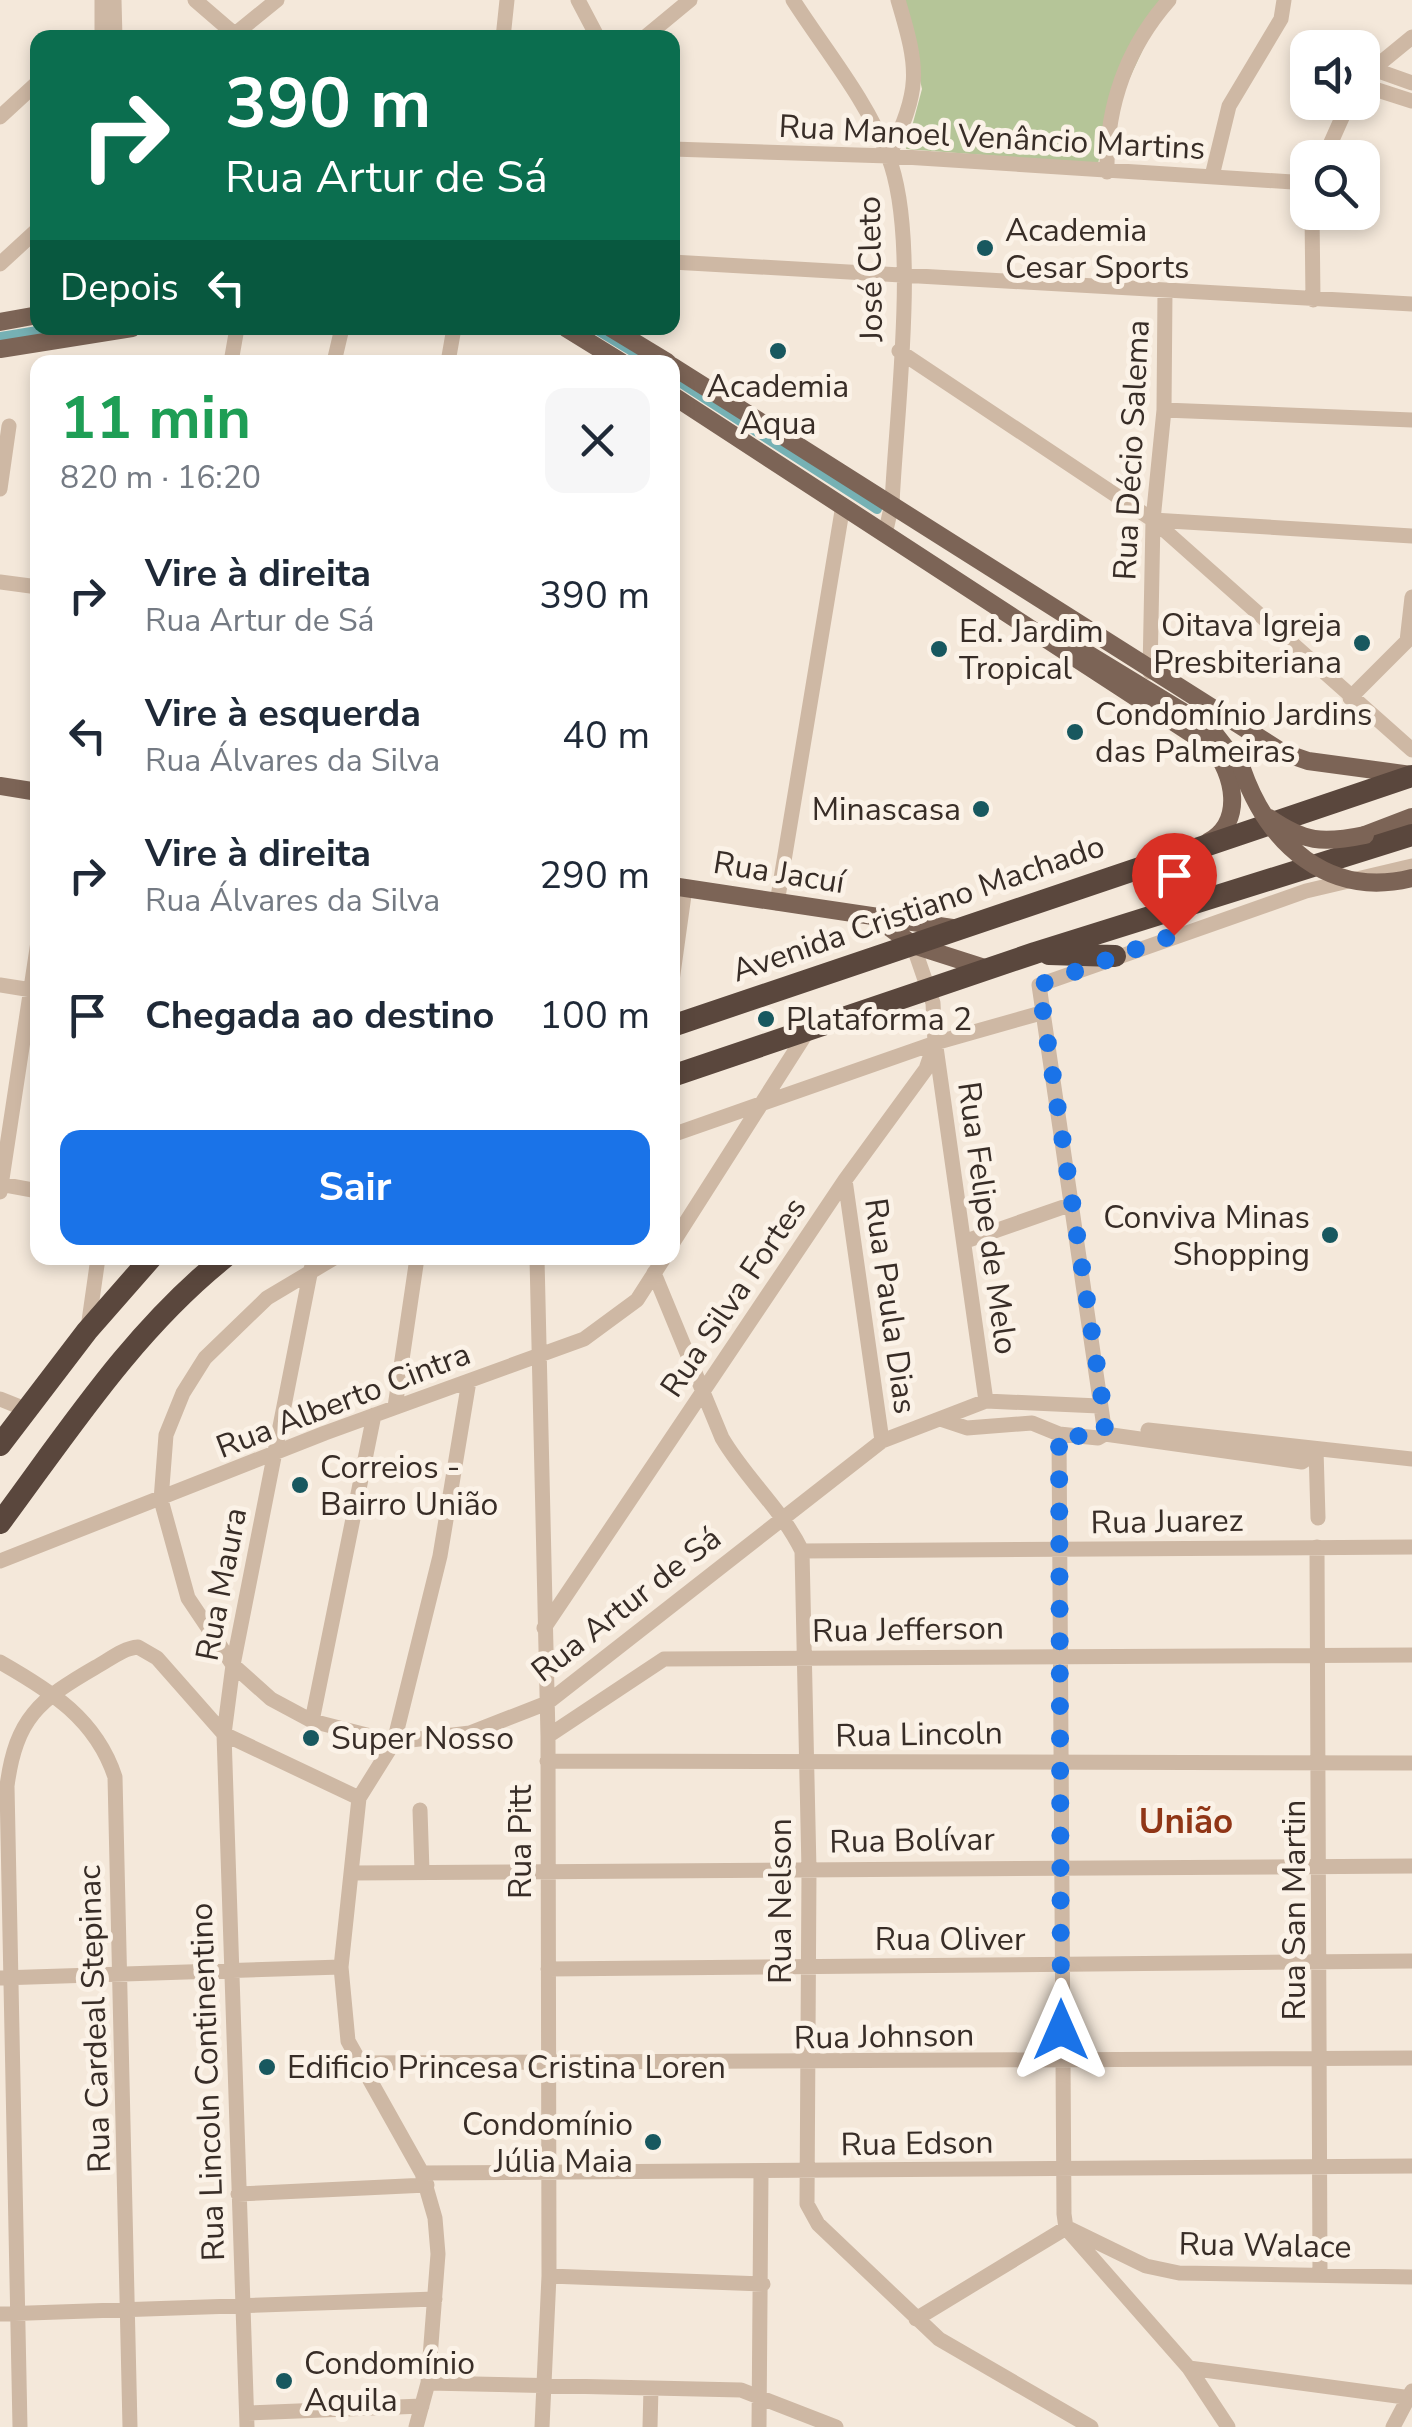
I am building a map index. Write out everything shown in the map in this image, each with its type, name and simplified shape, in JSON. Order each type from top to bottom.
[{"type":"highway","name":"Avenida Cristiano Machado","points":[[680,1023],[1412,776]]},
{"type":"highway","points":[[680,1073],[1035,953],[1412,834]]},
{"type":"highway","points":[[1035,953],[1115,956]]},
{"type":"highway","points":[[0,1445],[88,1330],[145,1265]]},
{"type":"highway","points":[[0,1523],[120,1361],[161,1314],[216,1265]]},
{"type":"main road","points":[[0,322],[30,316]]},
{"type":"main road","points":[[0,349],[88,335]]},
{"type":"main road","points":[[577,335],[610,355]]},
{"type":"main road","points":[[622,335],[655,355]]},
{"type":"main road","points":[[680,370],[1000,573],[1149,680],[1210,729],[1242,769],[1268,818],[1297,837],[1335,842],[1412,818]]},
{"type":"main road","points":[[680,400],[1212,748],[1226,764],[1234,794],[1225,828],[1193,850]]},
{"type":"main road","points":[[984,598],[1000,573]]},
{"type":"main road","points":[[1046,636],[1149,680],[1282,752],[1324,764],[1412,776]]},
{"type":"main road","points":[[1242,769],[1264,821],[1298,856],[1320,870],[1364,883],[1388,884],[1412,878]]},
{"type":"main road","points":[[0,786],[30,791]]},
{"type":"main road","name":"Rua Jacuí","points":[[680,887],[958,928]]},
{"type":"main road","name":"Rua Jacuí","points":[[876,918],[912,945],[988,970]]},
{"type":"street","points":[[101,30],[102,0]]},
{"type":"street","points":[[114,0],[116,30]]},
{"type":"street","points":[[196,0],[230,30]]},
{"type":"street","points":[[244,30],[277,0]]},
{"type":"street","points":[[504,30],[506,0]]},
{"type":"street","points":[[578,0],[594,30]]},
{"type":"street","points":[[654,30],[690,0]]},
{"type":"street","name":"José Cleto","points":[[793,0],[871,121],[889,156],[898,190],[904,277],[892,504],[885,534]]},
{"type":"street","points":[[889,156],[911,108],[917,82],[898,0]]},
{"type":"street","points":[[1107,172],[1106,133],[1120,83],[1138,43],[1169,0]]},
{"type":"street","points":[[1212,176],[1228,106],[1281,20],[1284,0]]},
{"type":"street","points":[[1380,64],[1412,37]]},
{"type":"street","points":[[1380,79],[1412,83]]},
{"type":"street","points":[[1380,85],[1412,101]]},
{"type":"street","points":[[0,117],[30,89]]},
{"type":"street","name":"Rua Manoel Venâncio Martins","points":[[680,149],[889,156],[1290,182]]},
{"type":"street","points":[[1312,230],[1312,300]]},
{"type":"street","points":[[0,264],[30,236]]},
{"type":"street","points":[[680,263],[1412,304]]},
{"type":"street","name":"Rua Décio Salema","points":[[1149,680],[1152,520],[1164,410],[1165,291]]},
{"type":"street","points":[[899,351],[1152,520],[1412,750]]},
{"type":"street","points":[[1164,410],[1412,420]]},
{"type":"street","points":[[0,489],[9,426]]},
{"type":"street","points":[[777,903],[843,505]]},
{"type":"street","points":[[1152,520],[1412,536]]},
{"type":"street","points":[[0,582],[30,586]]},
{"type":"street","points":[[1350,698],[1409,641],[1412,598]]},
{"type":"street","points":[[1105,1429],[1039,985],[1044,980],[1306,891],[1412,866]]},
{"type":"street","name":"Rua Jacuí","points":[[912,945],[931,988]]},
{"type":"street","points":[[0,986],[30,990]]},
{"type":"street","points":[[931,988],[935,1043]]},
{"type":"street","points":[[30,1013],[0,1187],[30,1190]]},
{"type":"street","points":[[680,1131],[935,1043],[1041,1013]]},
{"type":"street","points":[[680,1231],[809,1029]]},
{"type":"street","name":"Rua Silva Fortes","points":[[544,1628],[845,1180],[926,1069],[935,1043]]},
{"type":"street","name":"Rua Felipe de Melo","points":[[935,1043],[986,1402]]},
{"type":"street","name":"Rua Paula Dias","points":[[845,1180],[882,1440]]},
{"type":"street","points":[[966,1242],[1072,1204]]},
{"type":"street","points":[[88,1330],[97,1265]]},
{"type":"street","name":"Rua Artur de Sá","points":[[319,1265],[266,1298],[205,1358],[183,1393],[166,1435],[161,1500],[188,1598],[233,1665],[271,1699],[312,1721],[394,1742],[470,1733],[547,1703],[882,1440],[986,1402],[1099,1406]]},
{"type":"street","points":[[395,1407],[416,1265]]},
{"type":"street","name":"Rua Pitt","points":[[537,1265],[548,1736],[548,2276],[542,2427]]},
{"type":"street","name":"Rua Alberto Cintra","points":[[5,1557],[395,1407],[540,1358],[610,1324],[637,1300],[659,1265]]},
{"type":"street","name":"Rua Maura","points":[[224,1734],[233,1665],[311,1269]]},
{"type":"street","name":"Rua Nelson","points":[[654,1273],[702,1393],[735,1461],[784,1516],[802,1551],[809,1870],[807,2204],[818,2224],[916,2319],[954,2348],[1090,2427]]},
{"type":"street","points":[[416,2427],[428,2383],[436,2218],[425,2179],[357,2063],[341,2008],[341,1967],[359,1798],[394,1742],[440,1556],[468,1381]]},
{"type":"street","points":[[0,1399],[25,1409]]},
{"type":"street","points":[[312,1721],[374,1415]]},
{"type":"street","name":"Rua Artur de Sá","points":[[940,1420],[968,1428],[1032,1422],[1059,1434],[1098,1438],[1105,1429],[1412,1459]]},
{"type":"street","points":[[1059,1434],[1061,2062],[1066,2228],[1188,2368],[1228,2427]]},
{"type":"street","points":[[1316,1450],[1318,1518]]},
{"type":"street","name":"Rua San Martin","points":[[1317,1547],[1322,1963],[1320,2272]]},
{"type":"street","name":"Rua Juarez","points":[[802,1551],[1412,1548]]},
{"type":"street","points":[[20,2427],[20,2314],[5,1978],[11,1757],[26,1720],[53,1692],[130,1647],[151,1652],[224,1734],[359,1798]]},
{"type":"street","name":"Rua Jefferson","points":[[548,1736],[664,1658],[1412,1655]]},
{"type":"street","name":"Rua Cardeal Stepinac","points":[[0,1662],[53,1692],[98,1740],[115,1777],[130,2427]]},
{"type":"street","name":"Rua Lincoln Continentino","points":[[224,1734],[247,2420]]},
{"type":"street","name":"Rua Lincoln","points":[[547,1761],[1412,1763]]},
{"type":"street","points":[[420,1810],[422,1871]]},
{"type":"street","name":"Rua Bolívar","points":[[354,1873],[1412,1866]]},
{"type":"street","name":"Rua Oliver","points":[[548,1969],[1412,1961]]},
{"type":"street","points":[[5,1978],[341,1967]]},
{"type":"street","name":"Rua Johnson","points":[[357,2063],[806,2064],[1412,2058]]},
{"type":"street","name":"Rua Edson","points":[[238,2194],[548,2174],[1412,2166]]},
{"type":"street","points":[[758,2427],[763,2284],[761,2173]]},
{"type":"street","points":[[916,2319],[1066,2228]]},
{"type":"street","name":"Rua Walace","points":[[1066,2228],[1162,2270],[1412,2277]]},
{"type":"street","points":[[548,2276],[763,2284]]},
{"type":"street","points":[[0,2314],[435,2300]]},
{"type":"street","points":[[1188,2368],[1410,2395],[1393,2427]]},
{"type":"street","points":[[428,2383],[759,2394],[836,2427]]},
{"type":"street","points":[[650,2427],[651,2388]]},
{"type":"street","points":[[247,2420],[422,2406]]},
{"type":"green space","points":[[902,0],[1166,0],[1104,133],[1098,164],[906,149],[922,89]]},
{"type":"waterway","points":[[0,337],[30,332]]},
{"type":"waterway","points":[[606,335],[638,355]]},
{"type":"waterway","points":[[680,382],[877,509]]},
{"type":"place","name":"Academia Cesar Sports","points":[[985,248]]},
{"type":"place","name":"Academia Aqua","points":[[778,351]]},
{"type":"place","name":"Oitava Igreja Presbiteriana","points":[[1362,643]]},
{"type":"place","name":"Ed. Jardim Tropical","points":[[939,649]]},
{"type":"place","name":"Condomínio Jardins das Palmeiras","points":[[1075,732]]},
{"type":"place","name":"Minascasa","points":[[981,809]]},
{"type":"place","name":"Plataforma 2","points":[[766,1019]]},
{"type":"place","name":"Conviva Minas Shopping","points":[[1330,1235]]},
{"type":"place","name":"Correios - Bairro União","points":[[300,1485]]},
{"type":"place","name":"Super Nosso","points":[[311,1738]]},
{"type":"place","name":"Edificio Princesa Cristina Loren","points":[[267,2067]]},
{"type":"place","name":"Condomínio Júlia Maia","points":[[653,2142]]},
{"type":"place","name":"Condomínio Aquila","points":[[284,2381]]},
{"type":"district","name":"União","points":[[1186,1821]]},
{"type":"route","points":[[1061,2030],[1059,1434],[1098,1438],[1105,1434],[1106,1425],[1099,1406],[1039,985],[1174,935]]}]
